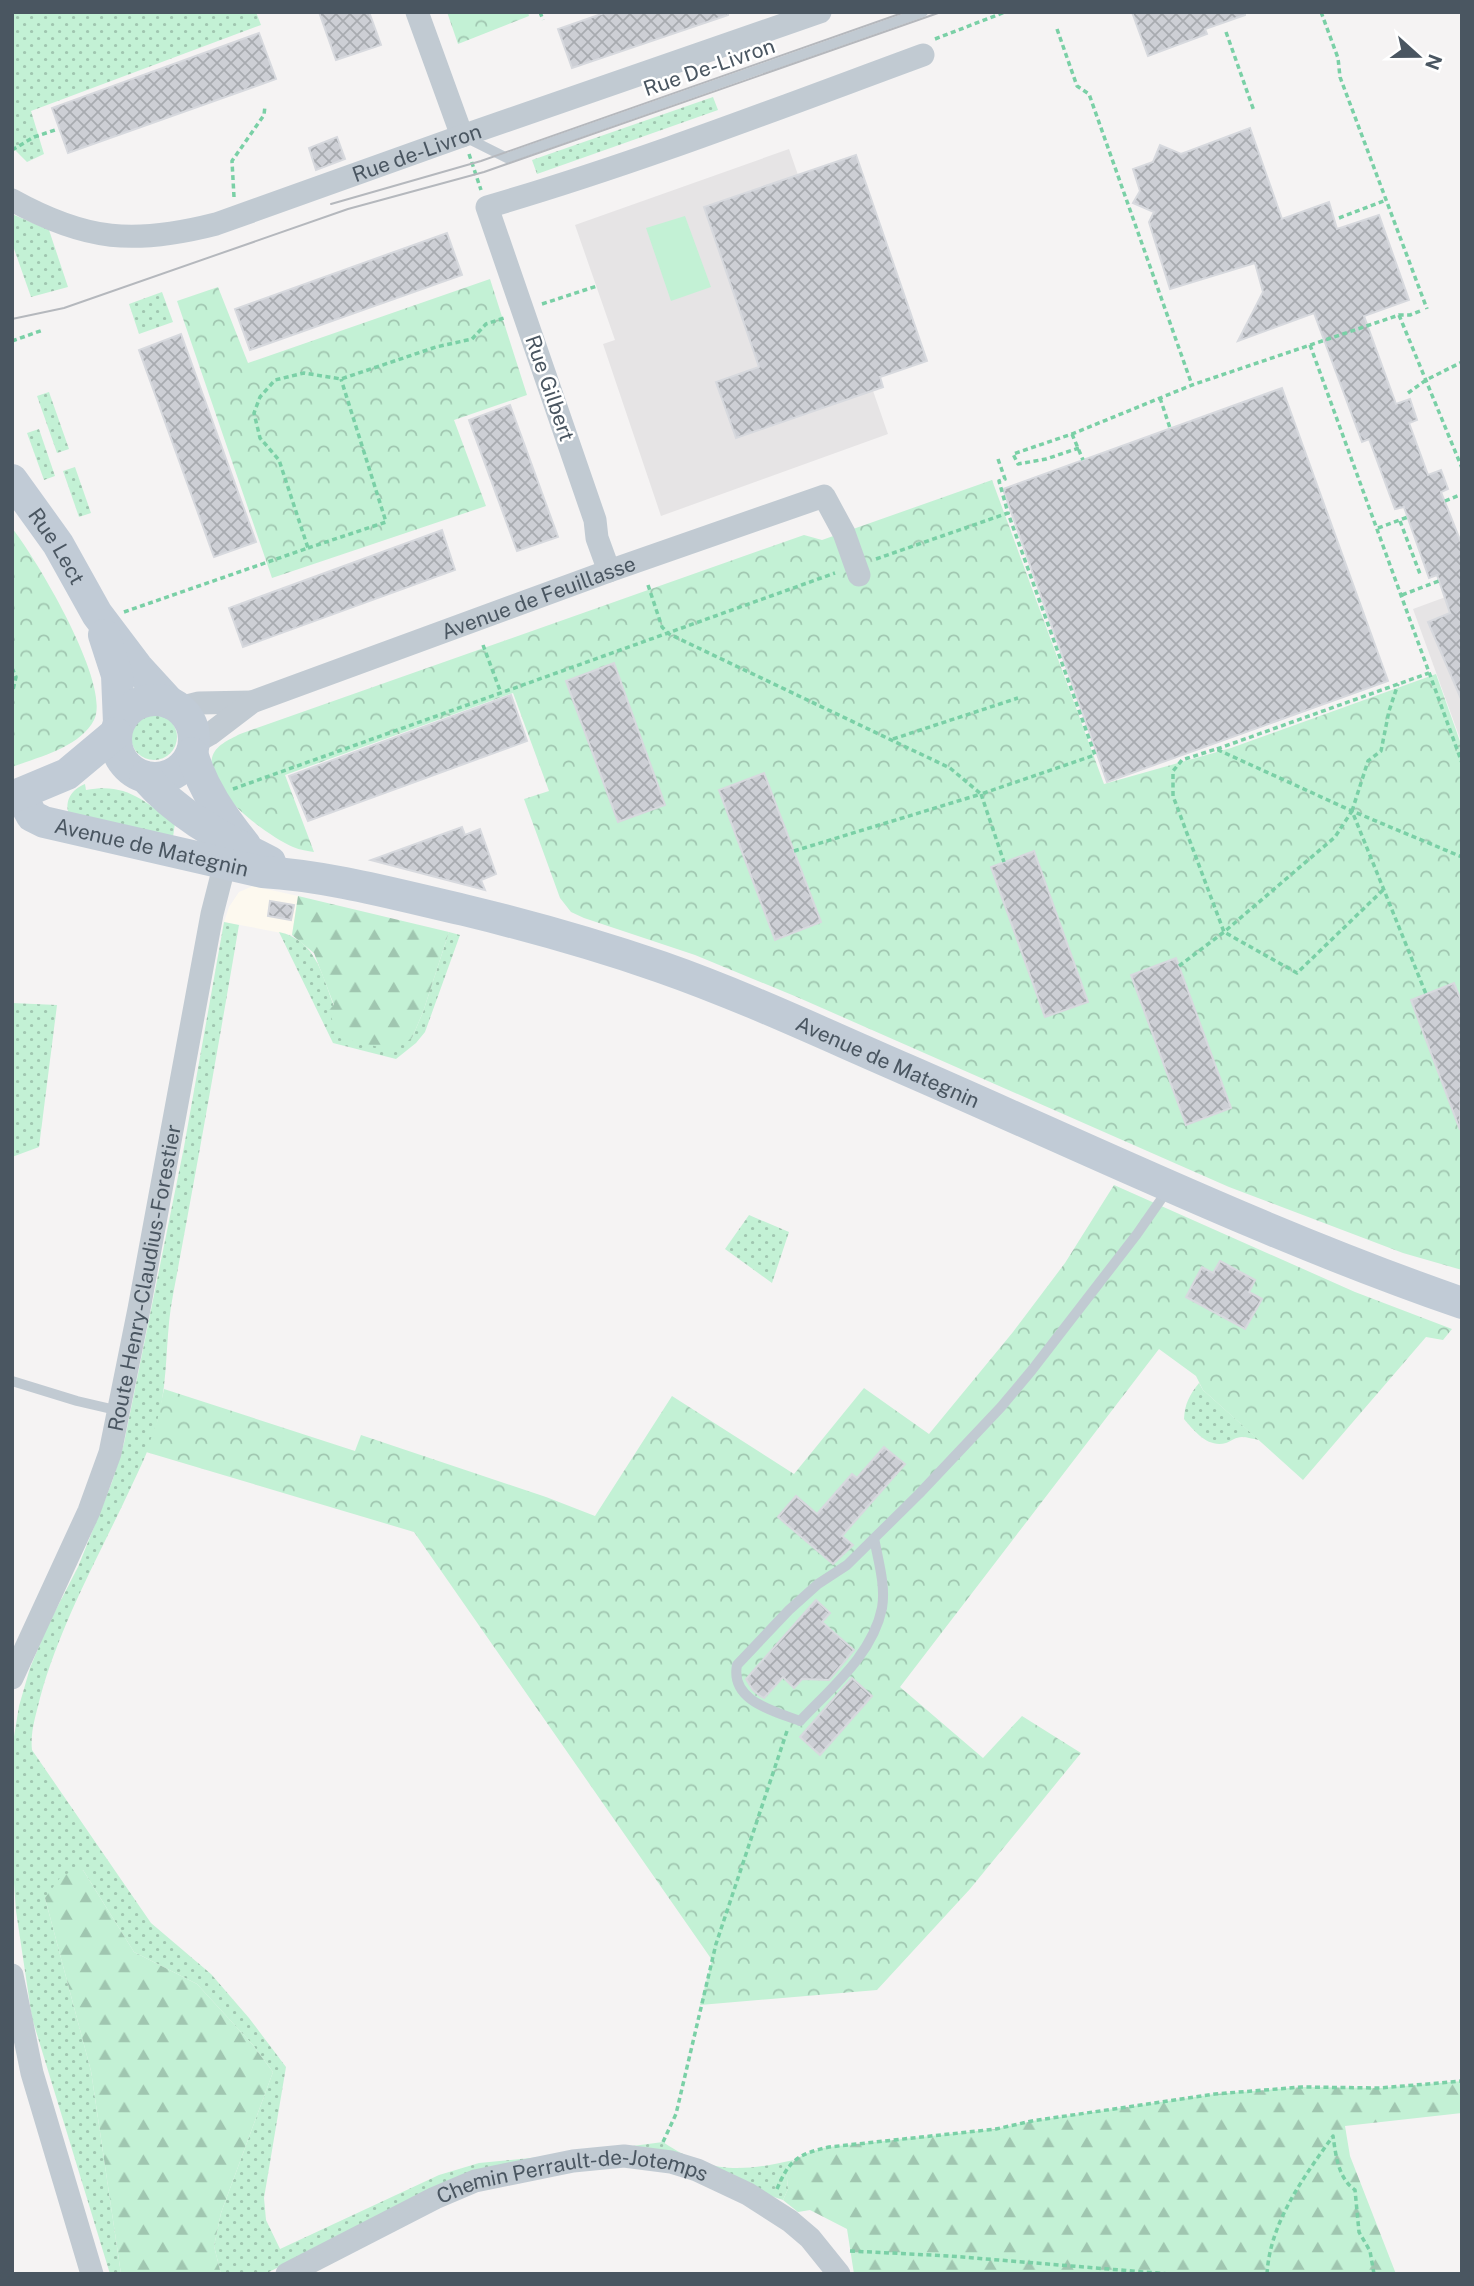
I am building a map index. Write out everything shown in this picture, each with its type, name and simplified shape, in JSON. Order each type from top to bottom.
[{"type":"main road","name":"Rue Lect","points":[[12,480],[110,613],[137,667],[175,705]]},
{"type":"main road","name":"Rue Lect","points":[[110,613],[117,675],[118,728]]},
{"type":"main road","points":[[151,700],[175,705],[191,723],[193,748],[188,760],[177,771],[162,777],[141,775],[123,761],[119,753],[118,728],[125,714],[141,702],[151,700]]},
{"type":"main road","name":"Avenue de Mategnin","points":[[118,728],[67,774],[16,795],[32,816],[44,822],[237,856]]},
{"type":"main road","name":"Avenue de Mategnin","points":[[193,748],[197,773],[237,856]]},
{"type":"main road","name":"Avenue de Mategnin","points":[[67,774],[141,775],[237,856],[262,872],[296,874],[486,916],[604,948],[663,968],[757,1004],[1343,1259],[1462,1303]]},
{"type":"street","points":[[417,12],[462,136]]},
{"type":"street","name":"Rue de-Livron","points":[[12,200],[52,220],[89,232],[145,237],[180,233],[216,224],[820,12]]},
{"type":"street","points":[[487,207],[707,134],[923,55]]},
{"type":"street","name":"Rue Gilbert","points":[[487,207],[595,520],[597,538],[609,571]]},
{"type":"street","name":"Avenue de Feuillasse","points":[[193,748],[252,702],[609,571],[824,496],[844,533],[859,575]]},
{"type":"street","name":"Avenue de Feuillasse","points":[[175,705],[252,702]]},
{"type":"street","name":"Route Henry-Claudius-Forestier","points":[[12,1678],[89,1511],[110,1453],[212,914],[237,856]]},
{"type":"street","points":[[12,1975],[32,2073],[92,2274]]},
{"type":"street","name":"Chemin Perrault-de-Jotemps","points":[[287,2274],[435,2198],[475,2181],[573,2161],[624,2156],[652,2158],[697,2170],[748,2194],[770,2207],[810,2238],[839,2274]]},
{"type":"lane","name":"Rue De-Livron","points":[[462,136],[507,158],[923,12]]},
{"type":"lane","points":[[874,1538],[883,1595],[882,1608],[862,1654],[800,1721],[758,1705],[749,1698],[735,1676],[737,1665],[789,1609],[818,1584],[847,1565],[874,1538],[928,1485],[1032,1370],[1137,1234],[1171,1185]]},
{"type":"lane","points":[[12,1381],[120,1411]]},
{"type":"path","points":[[540,12],[543,20]]},
{"type":"path","points":[[923,55],[936,37],[1004,12]]},
{"type":"path","points":[[1079,448],[1018,464],[1013,454],[1072,434],[1192,385],[1399,315],[1410,315],[1425,309],[1340,77],[1338,58],[1321,12]]},
{"type":"path","points":[[1057,29],[1077,86],[1089,94],[1192,385]]},
{"type":"path","points":[[1226,32],[1254,111]]},
{"type":"path","points":[[234,203],[232,161],[264,115],[265,106]]},
{"type":"path","points":[[12,150],[34,137],[55,130]]},
{"type":"path","points":[[462,136],[487,207]]},
{"type":"path","points":[[1339,218],[1386,200]]},
{"type":"path","points":[[540,305],[597,286]]},
{"type":"path","points":[[1399,315],[1462,468]]},
{"type":"path","points":[[308,548],[279,460],[260,438],[254,412],[260,397],[275,380],[304,373],[341,379],[436,347],[472,339],[486,324],[508,316]]},
{"type":"path","points":[[12,341],[43,330]]},
{"type":"path","points":[[1310,345],[1462,763]]},
{"type":"path","points":[[1408,393],[1426,380],[1462,362]]},
{"type":"path","points":[[110,613],[386,522],[341,379]]},
{"type":"path","points":[[1160,398],[1170,428]]},
{"type":"path","points":[[1072,434],[1083,460]]},
{"type":"path","points":[[1445,501],[1462,494]]},
{"type":"path","points":[[794,851],[981,794],[1095,755],[1008,513]]},
{"type":"path","points":[[1378,528],[1408,517]]},
{"type":"path","points":[[1400,521],[1420,574]]},
{"type":"path","points":[[1402,595],[1439,581]]},
{"type":"path","points":[[648,585],[663,627],[669,634],[950,768],[981,794],[1004,862]]},
{"type":"path","points":[[221,793],[669,634]]},
{"type":"path","points":[[483,645],[501,693]]},
{"type":"path","points":[[12,668],[16,677],[12,694]]},
{"type":"path","points":[[1383,890],[1297,973],[1224,932],[1173,796],[1173,771],[1182,760],[1429,673]]},
{"type":"path","points":[[1179,965],[1224,932],[1335,837],[1352,811],[1368,761],[1381,751],[1398,684]]},
{"type":"path","points":[[891,739],[1018,698]]},
{"type":"path","points":[[1216,749],[1462,857]]},
{"type":"path","points":[[1352,811],[1426,994]]},
{"type":"path","points":[[652,2158],[676,2114],[716,1944],[792,1718]]},
{"type":"path","points":[[770,2207],[786,2168],[809,2151],[828,2147],[996,2129],[1032,2121],[1215,2094],[1302,2087],[1380,2088],[1462,2081]]},
{"type":"path","points":[[1267,2274],[1268,2253],[1278,2228],[1302,2180],[1333,2136],[1338,2165],[1347,2184],[1355,2190],[1359,2232],[1370,2251],[1374,2274]]},
{"type":"path","points":[[849,2251],[950,2256],[1169,2274]]},
{"type":"shaded area","points":[[789,149],[888,434],[661,516],[603,344],[615,340],[575,225]]},
{"type":"shaded area","points":[[1462,591],[1462,744],[1413,609]]},
{"type":"shaded area","points":[[253,886],[298,896],[292,935],[224,922],[229,907],[239,892]]},
{"type":"green space","points":[[256,12],[261,25],[31,111],[44,154],[27,162],[12,147],[12,13]]},
{"type":"green space","points":[[447,12],[528,12],[529,16],[458,44]]},
{"type":"green space","points":[[713,97],[718,110],[537,174],[532,160]]},
{"type":"green space","points":[[12,214],[49,230],[68,287],[31,297],[12,243]]},
{"type":"green space","points":[[685,216],[711,287],[671,301],[646,228]]},
{"type":"green space","points":[[490,279],[527,395],[454,420],[486,506],[272,578],[177,301],[218,287],[248,363]]},
{"type":"green space","points":[[162,292],[173,322],[139,334],[129,304]]},
{"type":"green space","points":[[49,392],[69,449],[57,453],[37,396]]},
{"type":"green space","points":[[39,429],[55,476],[44,480],[27,433]]},
{"type":"green space","points":[[75,467],[91,513],[79,517],[63,471]]},
{"type":"green space","points":[[992,480],[1104,784],[1231,748],[1436,674],[1462,747],[1462,1270],[1403,1253],[1229,1187],[797,997],[695,955],[571,912],[560,898],[524,799],[549,791],[513,693],[285,775],[314,852],[293,847],[254,822],[228,797],[212,771],[212,758],[216,750],[240,734],[804,535],[822,540]]},
{"type":"green space","points":[[12,528],[69,622],[92,679],[97,703],[94,720],[79,737],[58,750],[12,767]]},
{"type":"green space","points":[[154,714],[170,721],[177,737],[170,753],[154,760],[138,753],[131,737],[138,721]]},
{"type":"green space","points":[[85,784],[86,790],[100,788],[124,791],[144,801],[175,823],[173,837],[69,814],[70,796]]},
{"type":"green space","points":[[298,896],[449,932],[412,1038],[392,1050],[340,1038],[328,1010],[334,1005],[314,953],[292,935]]},
{"type":"green space","points":[[224,922],[239,925],[171,1308],[160,1411],[142,1464],[58,1643],[35,1717],[32,1750],[151,1923],[211,1974],[286,2067],[264,2198],[266,2220],[280,2249],[439,2175],[479,2163],[570,2154],[411,2200],[265,2274],[221,2274],[214,2246],[221,2213],[273,2072],[252,2044],[197,1984],[134,1952],[83,1870],[45,1898],[91,2071],[121,2274],[110,2274],[32,2018],[16,1911],[12,1854],[12,1749],[19,1706],[30,1668],[47,1627],[78,1567],[112,1482],[124,1443],[184,1147]]},
{"type":"green space","points":[[279,932],[302,943],[316,960],[334,1006],[412,1038],[449,932],[460,935],[425,1032],[396,1059],[333,1043]]},
{"type":"green space","points":[[12,1003],[57,1005],[39,1147],[12,1157]]},
{"type":"green space","points":[[1114,1185],[1355,1292],[1452,1329],[1443,1340],[1426,1337],[1303,1480],[1203,1390],[1196,1376],[1159,1349],[900,1687],[983,1758],[1022,1716],[1081,1753],[970,1889],[877,1990],[700,2005],[712,1960],[414,1532],[146,1452],[157,1422],[164,1389],[355,1451],[361,1435],[595,1516],[672,1396],[794,1474],[864,1388],[929,1434],[1013,1332],[1065,1263]]},
{"type":"green space","points":[[749,1215],[789,1232],[772,1283],[725,1249]]},
{"type":"green space","points":[[1199,1383],[1203,1390],[1259,1440],[1240,1437],[1219,1444],[1197,1434],[1184,1419],[1188,1400]]},
{"type":"green space","points":[[83,1870],[134,1952],[197,1984],[252,2044],[273,2072],[221,2213],[214,2246],[221,2274],[121,2274],[91,2071],[45,1898],[62,1875]]},
{"type":"green space","points":[[1462,2081],[1462,2113],[1345,2126],[1350,2156],[1396,2274],[854,2274],[847,2229],[810,2210],[798,2212],[783,2200],[788,2189],[786,2168],[805,2154],[828,2147],[996,2129],[1032,2121],[1215,2094],[1302,2087],[1380,2088]]},
{"type":"green space","points":[[663,2142],[696,2160],[726,2168],[757,2167],[794,2160],[786,2168],[788,2189],[783,2200],[625,2147]]},
{"type":"building","points":[[319,12],[369,12],[381,45],[336,60]]},
{"type":"building","points":[[607,12],[728,12],[728,15],[572,68],[558,29]]},
{"type":"building","points":[[1132,12],[1245,12],[1245,15],[1205,29],[1207,34],[1148,56]]},
{"type":"building","points":[[259,33],[276,79],[68,153],[52,108]]},
{"type":"building","points":[[1250,128],[1282,219],[1329,202],[1337,229],[1379,215],[1409,300],[1364,316],[1396,404],[1410,399],[1417,420],[1409,423],[1428,475],[1441,470],[1448,489],[1441,492],[1462,545],[1462,701],[1428,622],[1450,613],[1437,575],[1429,578],[1404,507],[1395,509],[1369,439],[1362,442],[1314,313],[1238,341],[1263,292],[1255,263],[1170,289],[1149,222],[1154,212],[1133,203],[1140,191],[1133,169],[1153,162],[1160,145],[1181,154]]},
{"type":"building","points":[[337,137],[345,159],[316,170],[309,148]]},
{"type":"building","points":[[856,155],[927,361],[880,377],[883,387],[736,438],[716,382],[759,367],[704,207]]},
{"type":"building","points":[[447,233],[462,275],[250,350],[235,309]]},
{"type":"building","points":[[181,334],[256,542],[214,557],[139,350]]},
{"type":"building","points":[[1282,388],[1388,681],[1107,782],[1003,489]]},
{"type":"building","points":[[510,405],[558,537],[517,551],[469,420]]},
{"type":"building","points":[[442,530],[455,570],[243,647],[229,608]]},
{"type":"building","points":[[614,663],[665,805],[618,822],[566,681]]},
{"type":"building","points":[[511,695],[527,741],[308,821],[289,776]]},
{"type":"building","points":[[764,773],[821,922],[775,940],[719,790]]},
{"type":"building","points":[[462,827],[465,835],[480,829],[496,874],[481,880],[485,890],[371,860]]},
{"type":"building","points":[[1034,851],[1088,1002],[1045,1017],[991,867]]},
{"type":"building","points":[[270,901],[294,905],[291,920],[268,916]]},
{"type":"building","points":[[1176,958],[1231,1108],[1186,1125],[1131,975]]},
{"type":"building","points":[[1454,983],[1462,1003],[1460,1130],[1411,1000]]},
{"type":"building","points":[[1220,1261],[1255,1280],[1249,1292],[1262,1299],[1245,1329],[1186,1297],[1202,1267],[1213,1273]]},
{"type":"building","points":[[884,1447],[905,1464],[842,1536],[853,1545],[833,1564],[778,1517],[796,1496],[817,1514],[852,1474],[857,1478]]},
{"type":"building","points":[[816,1600],[830,1613],[822,1622],[854,1650],[829,1680],[802,1679],[794,1688],[783,1677],[764,1698],[760,1696],[746,1679]]},
{"type":"building","points":[[852,1678],[872,1696],[820,1755],[800,1737]]},
{"type":"tram line","points":[[331,204],[481,161],[905,12]]},
{"type":"tram line","points":[[12,319],[64,308],[348,209],[484,172],[941,12]]}]
